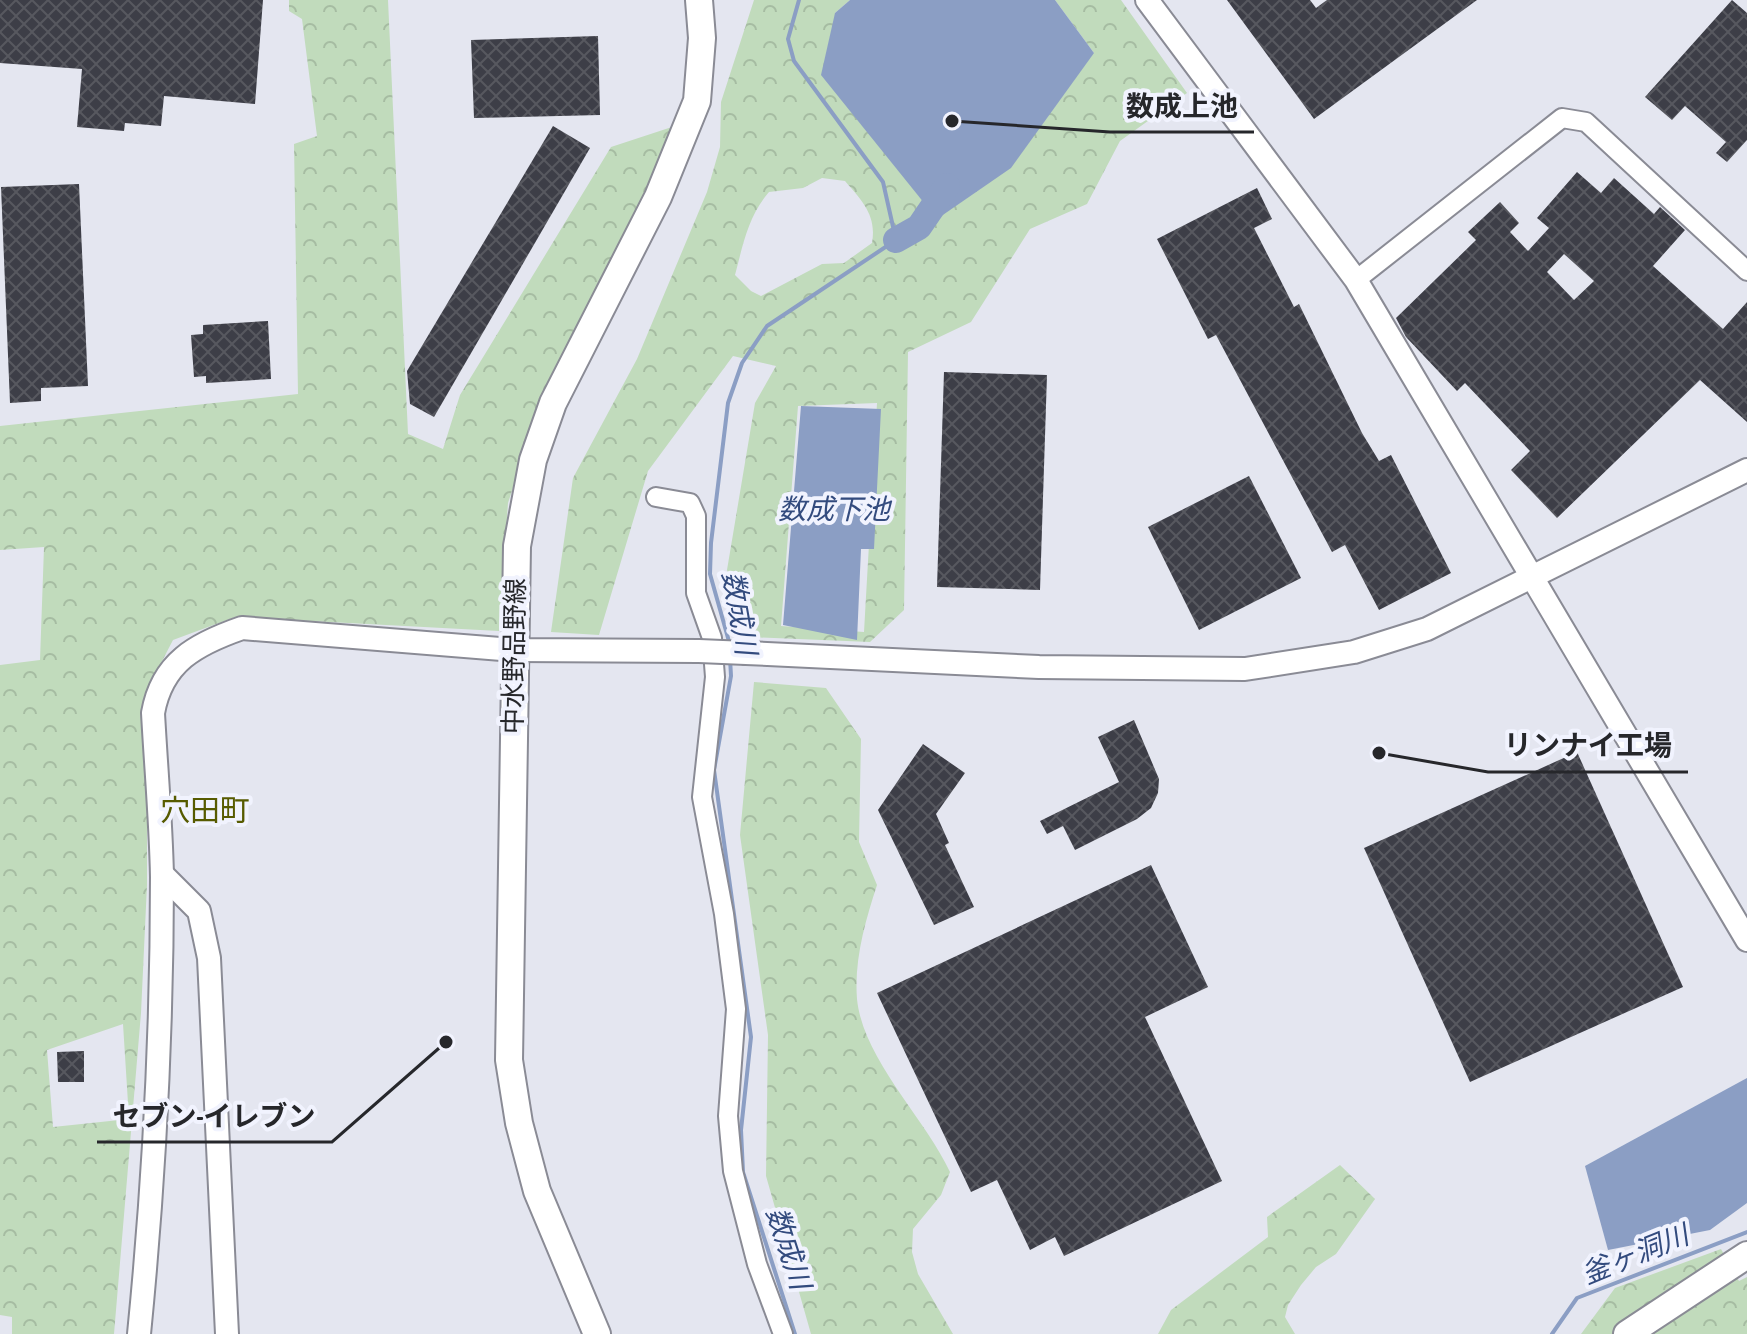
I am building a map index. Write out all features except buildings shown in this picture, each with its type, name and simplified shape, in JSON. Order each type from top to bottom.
[{"type":"main road","name":"中水野品野線","points":[[597,1334],[537,1191],[519,1123],[509,1060],[517,546],[533,460],[553,403],[658,197],[697,101],[702,38],[699,0]]},
{"type":"main road","points":[[1627,1334],[1747,1255]]},
{"type":"street","points":[[1147,0],[1356,280],[1747,940]]},
{"type":"street","points":[[1356,280],[1562,118],[1586,122],[1747,271]]},
{"type":"street","points":[[139,1334],[148,1250],[161,980],[162,874],[153,713],[157,688],[185,655],[216,637],[242,628],[514,650],[699,651],[1039,667],[1245,669],[1354,652],[1412,634],[1532,579],[1747,470]]},
{"type":"street","points":[[656,497],[690,503],[696,516],[696,593],[712,638],[715,677],[702,797],[724,914],[736,1009],[728,1116],[733,1171],[757,1264],[783,1334]]},
{"type":"street","points":[[162,874],[199,911],[209,958],[227,1334]]},
{"type":"green space","points":[[289,0],[388,0],[408,434],[443,449],[460,395],[611,147],[678,125],[537,414],[508,503],[499,631],[235,617],[173,640],[147,690],[147,885],[141,1013],[114,1334],[12,1334],[12,1317],[0,1315],[0,665],[40,660],[44,547],[0,550],[0,426],[298,394],[294,144],[317,136],[302,19],[289,11]],"holes":[[[123,1024],[129,1119],[53,1127],[47,1050]]]},
{"type":"green space","points":[[754,0],[850,0],[835,13],[1094,53],[1055,0],[1121,0],[1187,93],[1120,141],[1087,204],[1030,229],[971,322],[908,352],[904,610],[870,642],[747,637],[727,570],[755,403],[776,366],[733,356],[648,471],[599,635],[551,632],[573,478],[637,359],[707,192],[720,147],[721,102]],"holes":[[[822,178],[845,181],[857,195],[870,216],[872,243],[844,263],[822,264],[761,296],[751,291],[735,275],[747,231],[762,201],[769,192],[803,188]],[[877,403],[864,632],[781,626],[798,406]]]},
{"type":"green space","points":[[754,682],[826,688],[861,739],[859,842],[877,885],[859,956],[857,999],[862,1021],[882,1066],[950,1172],[941,1195],[913,1229],[912,1252],[918,1274],[953,1334],[811,1334],[766,1176],[768,1035],[740,835]]},
{"type":"green space","points":[[1340,1165],[1375,1199],[1336,1254],[1316,1267],[1288,1305],[1285,1317],[1295,1334],[1158,1334],[1171,1310],[1268,1237],[1267,1217]]},
{"type":"green space","points":[[1721,1249],[1739,1281],[1747,1277],[1747,1334],[1581,1334],[1615,1288]]},
{"type":"water","points":[[850,0],[1055,0],[1094,53],[1011,168],[937,219],[821,75],[835,13]]},
{"type":"water","name":"数成下池","points":[[801,406],[881,409],[874,549],[861,549],[857,640],[783,625]]},
{"type":"water","points":[[1747,1078],[1747,1203],[1710,1230],[1608,1250],[1585,1166]]},
{"type":"waterway","name":"数成川","points":[[730,645],[710,574],[711,543],[728,403],[742,363],[767,326],[896,240],[883,182],[794,61],[788,39],[799,0]]},
{"type":"waterway","points":[[896,240],[919,227],[947,186]]},
{"type":"waterway","name":"数成川","points":[[730,658],[731,676],[714,770],[751,1037],[741,1130],[743,1172],[795,1334]]},
{"type":"waterway","name":"釜ヶ洞川","points":[[1552,1334],[1577,1298],[1747,1232]]},
{"type":"place","name":"数成上池","points":[[952,121]]},
{"type":"place","name":"リンナイ工場","points":[[1379,753]]},
{"type":"place","name":"セブン-イレブン","points":[[446,1042]]},
{"type":"district","name":"穴田町","points":[[205,810]]}]
